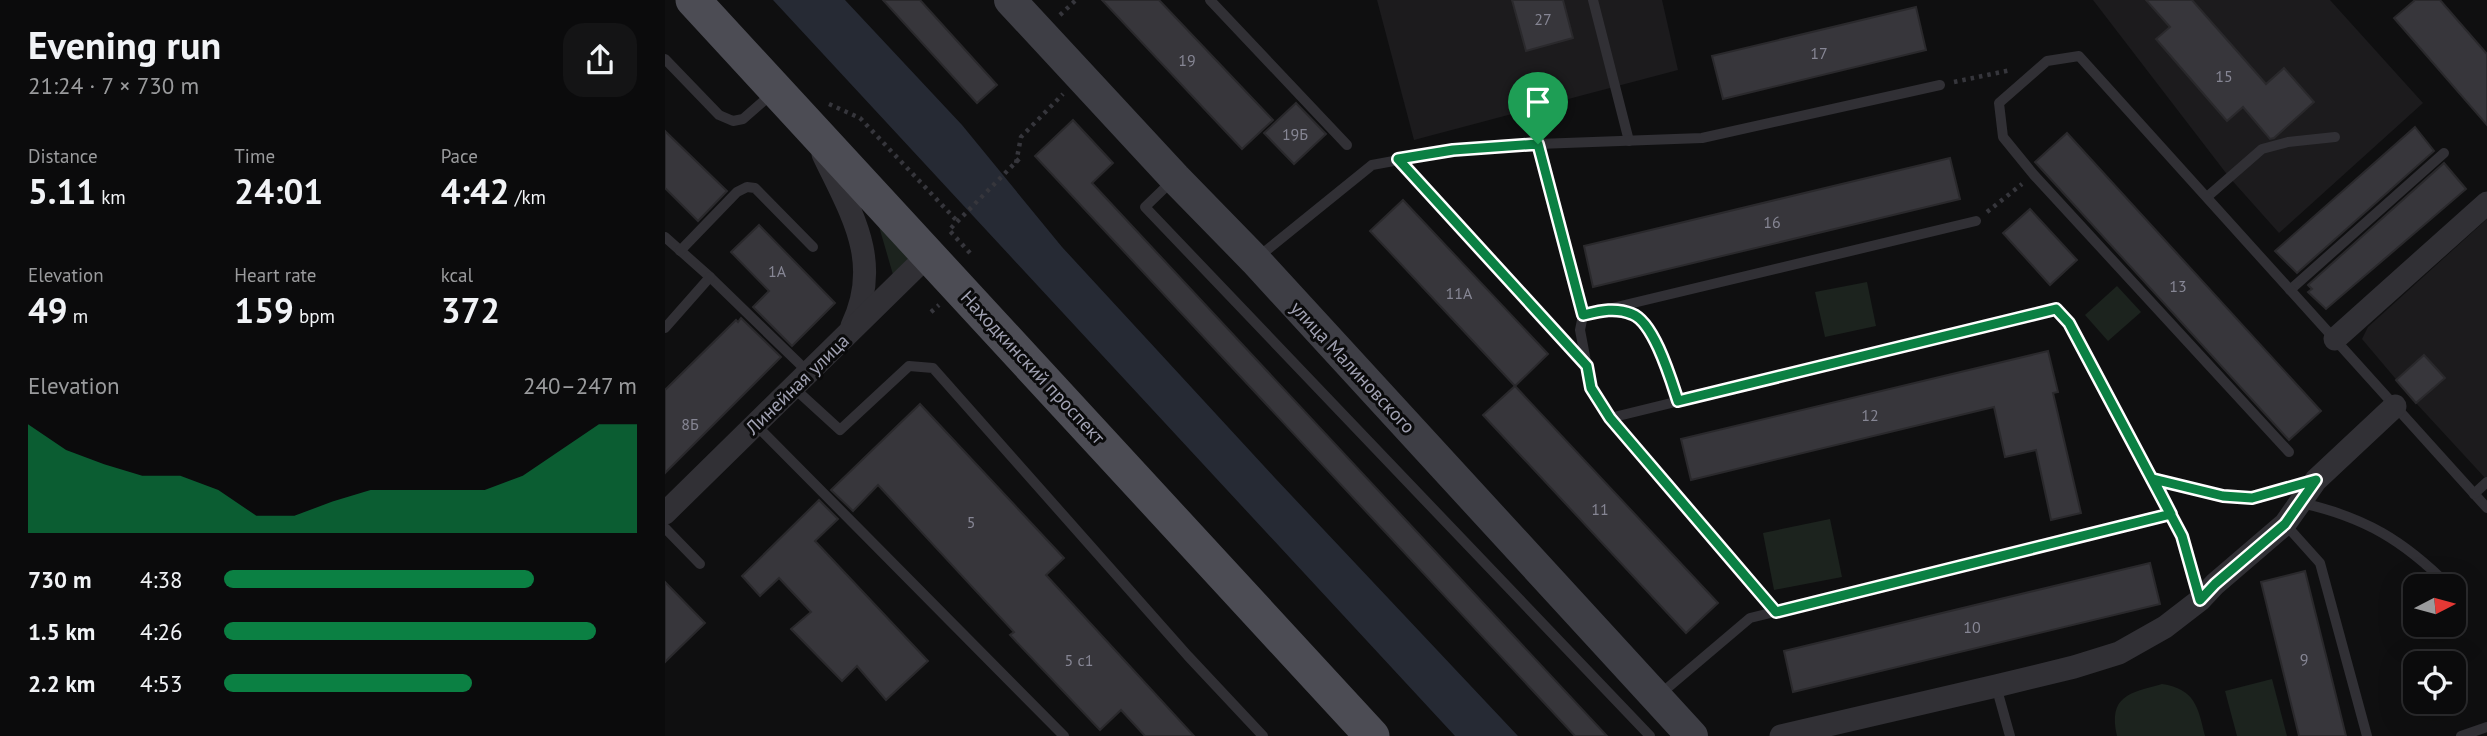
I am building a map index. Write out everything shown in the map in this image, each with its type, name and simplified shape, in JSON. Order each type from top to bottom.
[{"type":"main road","name":"Находкинский проспект","points":[[693,0],[776,90],[814,109],[929,254],[1372,736]]},
{"type":"main road","name":"улица Малиновского","points":[[1010,0],[1255,260],[1692,736]]},
{"type":"street","points":[[814,109],[857,225],[863,252],[865,281],[861,307],[846,336]]},
{"type":"street","points":[[2335,339],[2487,203]]},
{"type":"street","name":"Линейная улица","points":[[665,513],[929,254]]},
{"type":"street","points":[[1781,736],[2074,667],[2119,653],[2165,627],[2200,600],[2285,524],[2316,480],[2395,406]]},
{"type":"lane","points":[[1210,0],[1347,145]]},
{"type":"lane","points":[[1593,0],[1629,141]]},
{"type":"lane","points":[[2289,452],[2034,175],[2003,137],[1999,103],[2047,61],[2079,56],[2487,508]]},
{"type":"lane","points":[[665,59],[719,115],[733,121],[743,119],[776,90]]},
{"type":"lane","points":[[1255,260],[1372,165],[1453,150],[1702,138],[1940,85]]},
{"type":"lane","points":[[2207,197],[2262,149],[2288,142],[2335,137]]},
{"type":"lane","points":[[1538,144],[1583,315],[1580,330],[1591,388],[1610,418],[1776,612]]},
{"type":"lane","points":[[2290,290],[2444,153]]},
{"type":"lane","points":[[1398,159],[1587,366]]},
{"type":"lane","points":[[1175,178],[1145,207],[1650,736]]},
{"type":"lane","points":[[680,251],[737,192],[747,187],[755,188],[813,247]]},
{"type":"lane","points":[[1583,315],[1976,221]]},
{"type":"lane","points":[[665,236],[710,276],[802,380],[840,430],[909,366],[933,368],[1188,656],[1263,736]]},
{"type":"lane","points":[[665,328],[710,276]]},
{"type":"lane","points":[[1609,309],[1635,314],[1651,334],[1667,366],[1678,401]]},
{"type":"lane","points":[[1610,418],[2056,309],[2069,323],[2182,536],[2200,600]]},
{"type":"lane","points":[[755,425],[1064,736]]},
{"type":"lane","points":[[2153,479],[2223,496],[2252,498],[2316,480]]},
{"type":"lane","points":[[2474,494],[2487,482]]},
{"type":"lane","points":[[2301,503],[2346,515],[2380,530],[2421,558],[2437,574]]},
{"type":"lane","points":[[2285,524],[2321,563],[2367,736]]},
{"type":"lane","points":[[665,528],[701,564]]},
{"type":"lane","points":[[1656,697],[1750,618],[2018,552]]},
{"type":"lane","points":[[1996,686],[2010,736]]},
{"type":"lane","points":[[2461,736],[2487,727]]},
{"type":"path","points":[[1940,85],[2047,61]]},
{"type":"path","points":[[814,109],[830,104],[860,118],[960,220],[1020,158]]},
{"type":"path","points":[[1976,221],[2034,175]]},
{"type":"path","points":[[2018,552],[2171,514]]},
{"type":"shaded area","points":[[773,0],[845,0],[962,125],[1062,247],[1518,736],[1455,736]]},
{"type":"shaded area","points":[[1377,0],[1662,0],[1678,70],[1414,140]]},
{"type":"shaded area","points":[[2093,0],[2330,0],[2423,103],[2279,233],[2229,177]]},
{"type":"shaded area","points":[[871,199],[919,252],[894,278]]},
{"type":"shaded area","points":[[2487,219],[2487,480],[2362,339],[2368,327]]},
{"type":"shaded area","points":[[1867,282],[1876,326],[1825,337],[1815,292]]},
{"type":"shaded area","points":[[2117,286],[2141,312],[2108,341],[2085,315]]},
{"type":"shaded area","points":[[1830,519],[1842,577],[1774,590],[1763,533]]},
{"type":"shaded area","points":[[2272,679],[2287,736],[2237,736],[2225,691]]},
{"type":"shaded area","points":[[2162,684],[2182,690],[2193,701],[2205,736],[2117,736],[2116,712],[2124,698]]},
{"type":"building","points":[[883,0],[920,0],[997,85],[977,103]]},
{"type":"building","points":[[1102,0],[1159,0],[1273,120],[1242,149]]},
{"type":"building","points":[[1512,0],[1563,0],[1573,38],[1526,51]]},
{"type":"building","points":[[2146,0],[2192,0],[2266,84],[2284,68],[2314,102],[2270,139],[2243,107],[2227,121],[2156,39],[2170,27]]},
{"type":"building","points":[[2415,0],[2440,0],[2487,54],[2487,125],[2394,18]]},
{"type":"building","points":[[1916,7],[1926,50],[1723,99],[1712,56]]},
{"type":"building","points":[[1296,103],[1326,134],[1294,164],[1264,133]]},
{"type":"building","points":[[1073,120],[1113,163],[1092,183],[1607,736],[1575,736],[1035,156]]},
{"type":"building","points":[[2415,127],[2434,151],[2297,273],[2275,251]]},
{"type":"building","points":[[665,131],[727,191],[698,221],[665,188]]},
{"type":"building","points":[[2067,133],[2321,411],[2289,440],[2035,162]]},
{"type":"building","points":[[1950,158],[1960,199],[1593,287],[1584,246]]},
{"type":"building","points":[[2444,163],[2466,189],[2326,309],[2308,292],[2312,289],[2308,285]]},
{"type":"building","points":[[1403,200],[1548,354],[1515,386],[1370,231]]},
{"type":"building","points":[[2030,209],[2077,260],[2050,285],[2003,233]]},
{"type":"building","points":[[759,225],[835,303],[792,346],[753,307],[769,291],[731,252]]},
{"type":"building","points":[[741,318],[781,357],[665,473],[665,390]]},
{"type":"building","points":[[2048,351],[2058,392],[2053,393],[2081,513],[2051,520],[2036,450],[2005,457],[1994,407],[1691,480],[1681,439]]},
{"type":"building","points":[[2424,355],[2445,378],[2416,403],[2396,380]]},
{"type":"building","points":[[1515,386],[1718,603],[1686,633],[1483,415]]},
{"type":"building","points":[[920,404],[1064,558],[1046,575],[1194,736],[1145,736],[1121,710],[1100,730],[1010,635],[1014,632],[878,485],[853,511],[831,490]]},
{"type":"building","points":[[819,500],[838,519],[815,541],[928,661],[886,700],[857,666],[842,681],[791,629],[811,612],[779,578],[760,596],[742,576]]},
{"type":"building","points":[[2150,563],[2160,604],[1793,692],[1784,651]]},
{"type":"building","points":[[2305,571],[2346,736],[2299,736],[2261,582]]},
{"type":"building","points":[[665,582],[705,623],[665,662]]},
{"type":"route","points":[[1538,144],[1453,150],[1398,159],[1587,366],[1591,388],[1610,418],[1776,612],[2171,514],[2153,479],[2223,496],[2252,498],[2316,480],[2285,524],[2200,600],[2182,536],[2153,479],[2069,323],[2056,309],[1678,401],[1667,366],[1651,334],[1635,314],[1609,309],[1583,315],[1538,144]]}]
